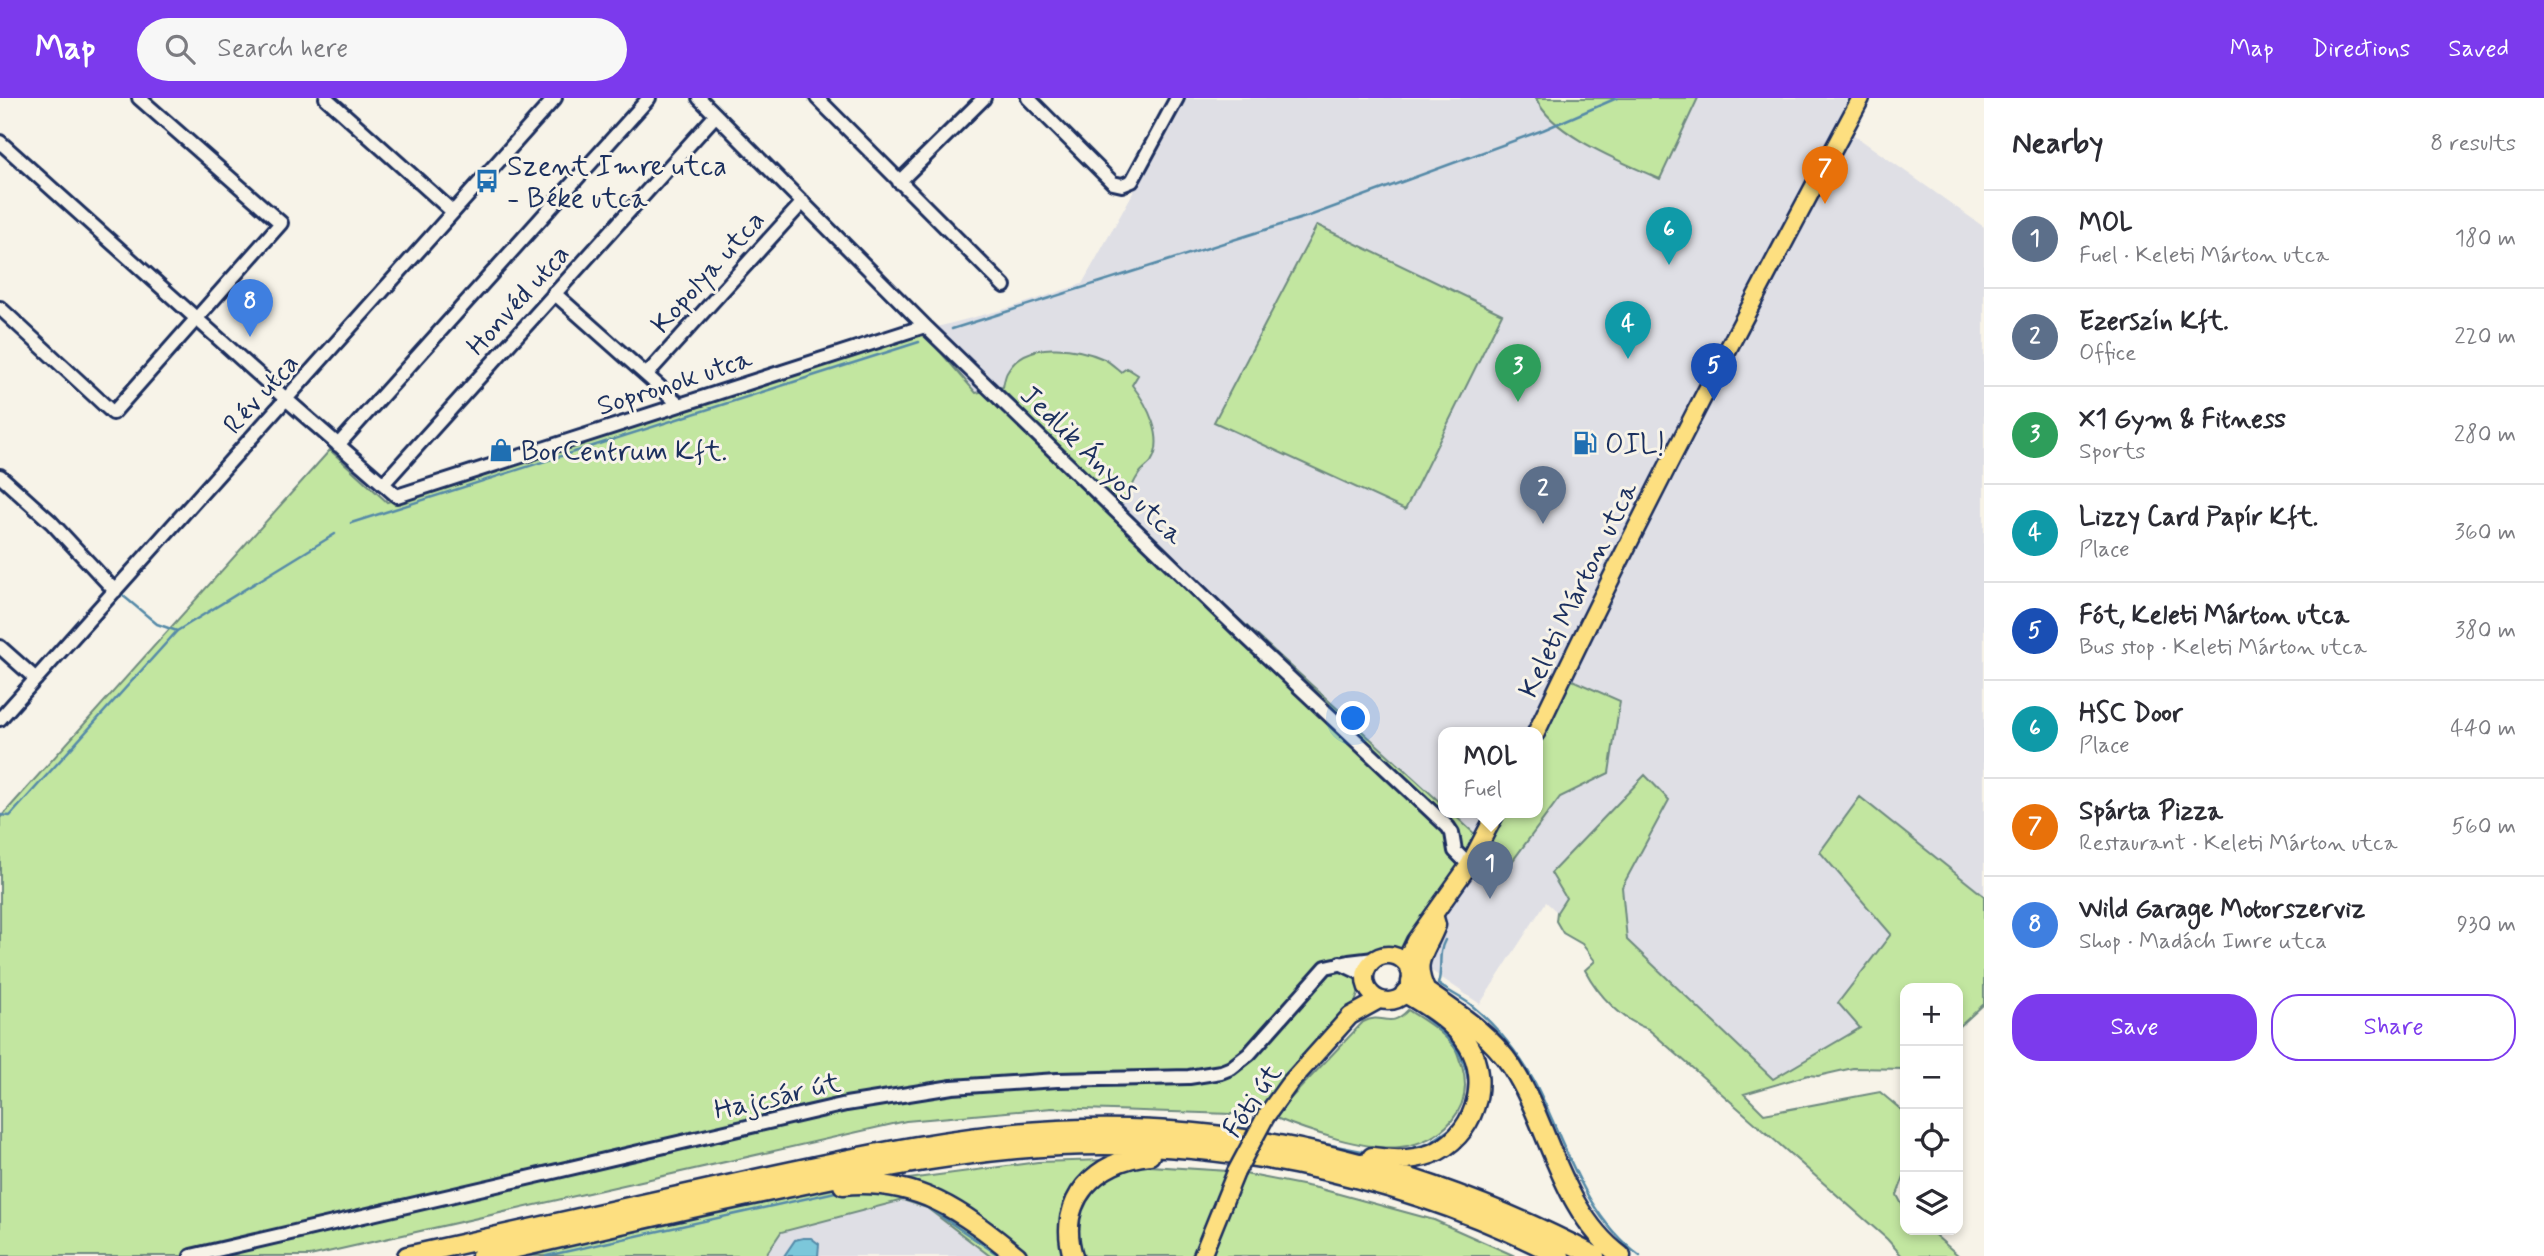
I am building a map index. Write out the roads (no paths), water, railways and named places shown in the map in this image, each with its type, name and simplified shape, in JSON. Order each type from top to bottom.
[{"type":"highway","points":[[1426,992],[1420,982],[1418,965],[1436,925],[1434,918]]},
{"type":"highway","points":[[1408,987],[1426,992],[1480,1029],[1510,1065],[1528,1094],[1579,1206],[1593,1227],[1620,1256]]},
{"type":"highway","points":[[1333,1155],[1385,1159],[1429,1155],[1444,1147],[1460,1133],[1475,1108],[1478,1069],[1468,1045],[1445,1018],[1408,987]]},
{"type":"highway","points":[[407,1256],[903,1147],[1059,1129],[1154,1130],[1266,1142],[1333,1155],[1412,1177],[1484,1203],[1595,1256]]},
{"type":"highway","points":[[481,1256],[905,1163],[1017,1149],[1126,1146],[1202,1150],[1298,1165],[1411,1194],[1480,1220],[1560,1256]]},
{"type":"highway","points":[[1073,1256],[1069,1227],[1072,1210],[1084,1187],[1101,1171],[1133,1157],[1178,1155],[1202,1150]]},
{"type":"highway","points":[[755,1194],[858,1184],[906,1188],[935,1199],[965,1216],[1017,1256]]},
{"type":"main road","name":"Keleti Márton utca","points":[[1539,727],[1610,578],[1861,98]]},
{"type":"main road","points":[[1401,960],[1434,918],[1469,865],[1493,818]]},
{"type":"main road","points":[[1350,1017],[1369,965],[1374,959],[1388,955],[1401,960],[1411,975],[1408,987],[1391,1001],[1379,1000],[1368,991],[1365,980]]},
{"type":"main road","name":"Fóti út","points":[[1202,1256],[1236,1172],[1266,1116],[1289,1084],[1350,1017],[1379,1000]]},
{"type":"street","points":[[0,308],[113,413],[281,223],[139,98]]},
{"type":"street","points":[[326,98],[453,212]]},
{"type":"street","name":"Rév utca","points":[[0,719],[555,98]]},
{"type":"street","points":[[338,445],[649,98]]},
{"type":"street","name":"Jedlik Ányos utca","points":[[699,98],[925,326],[1226,618],[1438,818]]},
{"type":"street","points":[[817,98],[1004,286]]},
{"type":"street","points":[[899,182],[984,98]]},
{"type":"street","points":[[1028,98],[1113,183],[1122,185],[1132,181],[1177,98]]},
{"type":"street","name":"Honvéd utca","points":[[383,484],[716,115]]},
{"type":"street","points":[[0,142],[383,484]]},
{"type":"street","name":"Kopolya utca","points":[[647,374],[803,202]]},
{"type":"street","points":[[554,293],[680,405]]},
{"type":"street","name":"Sopronok utca","points":[[383,484],[397,496],[925,326]]},
{"type":"street","points":[[0,476],[51,522],[115,591]]},
{"type":"street","points":[[0,647],[36,680]]},
{"type":"street","name":"Jedlik Ányos utca","points":[[1438,818],[1452,833],[1455,851],[1469,865]]},
{"type":"street","name":"Hajcsár út","points":[[191,1256],[846,1104],[978,1085],[1189,1077],[1221,1072],[1249,1054],[1326,967],[1374,959]]},
{"type":"street","points":[[1340,963],[1365,980]]},
{"type":"water","points":[[811,1238],[819,1244],[818,1256],[784,1256],[795,1240]]},
{"type":"waterway","points":[[952,329],[1312,215],[1543,130],[1617,98]]},
{"type":"waterway","points":[[351,523],[919,342]]},
{"type":"waterway","points":[[0,815],[10,816],[177,631],[335,534]]},
{"type":"waterway","points":[[121,594],[157,624],[177,631]]},
{"type":"waterway","points":[[1445,940],[1441,951],[1438,984],[1470,1004],[1498,1030],[1514,1051],[1535,1083],[1590,1199],[1620,1239],[1640,1256]]},
{"type":"waterway","points":[[1419,1009],[1417,1012],[1447,1037],[1460,1055],[1465,1066],[1469,1093]]},
{"type":"waterway","points":[[1236,1127],[1253,1130]]},
{"type":"waterway","points":[[1401,1151],[1428,1144],[1453,1127]]},
{"type":"waterway","points":[[1263,1132],[1367,1152]]},
{"type":"waterway","points":[[546,1256],[840,1191]]},
{"type":"waterway","points":[[905,1198],[927,1207],[1000,1256]]},
{"type":"place","name":"Szent Imre utca - Béke utca","points":[[487,181]]},
{"type":"place","name":"Spárta Pizza","points":[[1825,204]]},
{"type":"place","name":"HSC Door","points":[[1669,265]]},
{"type":"place","name":"Wild Garage Motorszerviz","points":[[250,337]]},
{"type":"place","name":"Lizzy Card Papír Kft.","points":[[1628,359]]},
{"type":"place","name":"Fót, Keleti Márton utca","points":[[1714,401]]},
{"type":"place","name":"X1 Gym & Fitness","points":[[1518,402]]},
{"type":"place","name":"OIL!","points":[[1585,443]]},
{"type":"place","name":"BorCentrum Kft.","points":[[501,450]]},
{"type":"place","name":"Ezerszín Kft.","points":[[1543,524]]},
{"type":"place","name":"MOL","points":[[1490,899]]}]
